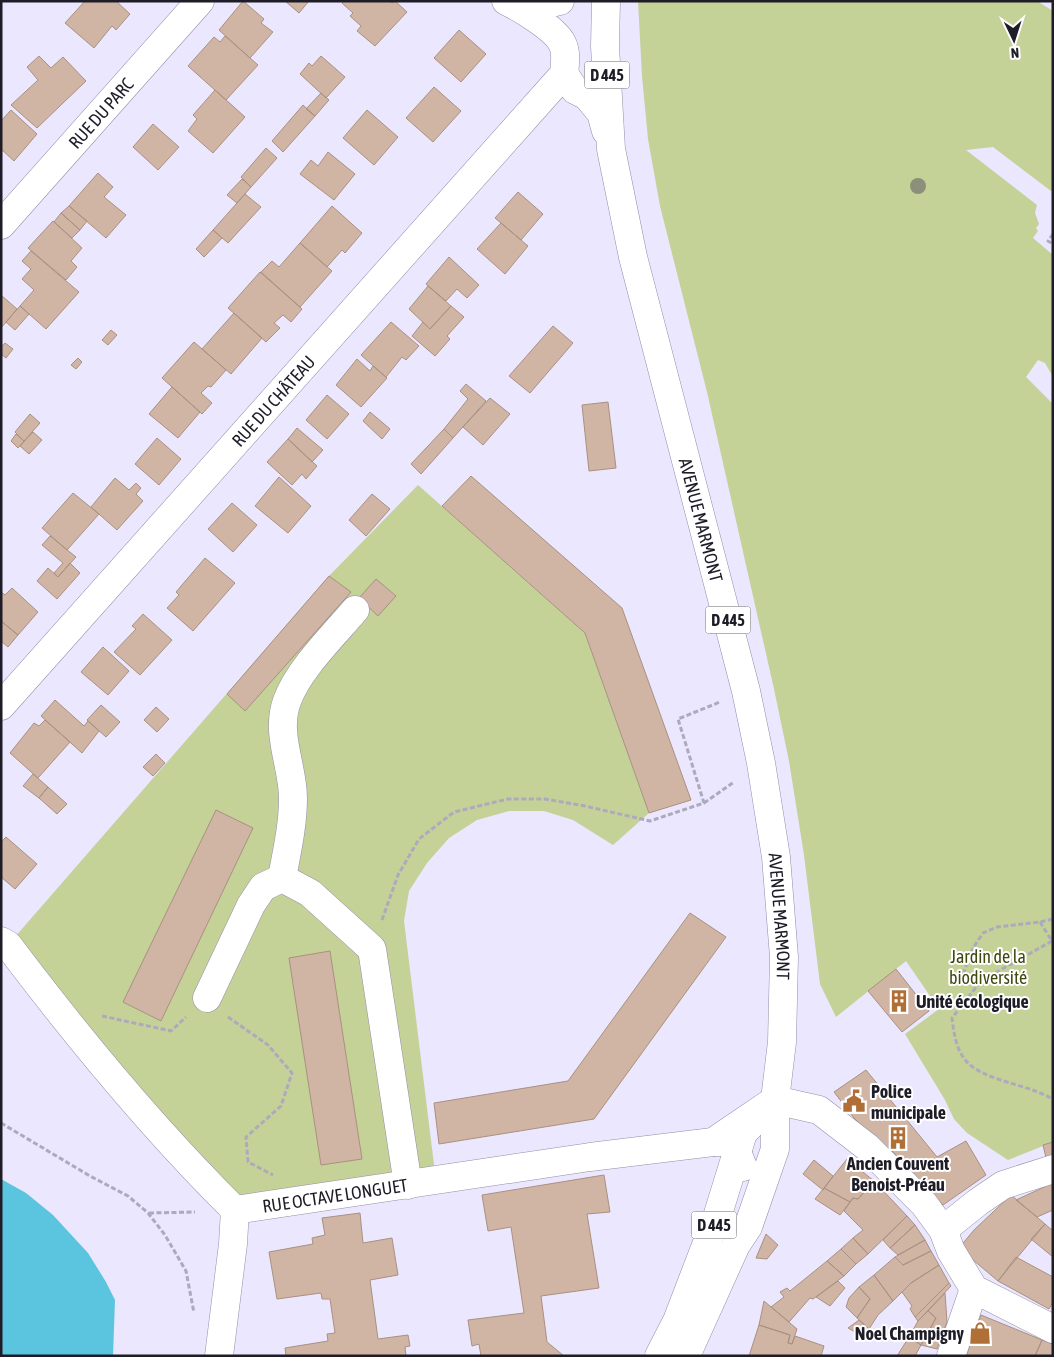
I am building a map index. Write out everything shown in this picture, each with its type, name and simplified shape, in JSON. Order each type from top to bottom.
[{"type":"street","name":"RUE DU PARC","points":[[1,225],[200,1]]},
{"type":"street","points":[[512,4],[539,6],[560,1]]},
{"type":"street","name":"AVENUE MARMONT","points":[[606,1],[605,46],[611,149],[633,257],[746,691],[761,763],[776,857],[784,957],[782,1042],[776,1100],[775,1149],[748,1227],[736,1245],[686,1356]]},
{"type":"street","points":[[512,4],[548,28],[562,43],[565,57],[564,74],[576,90],[587,96],[601,113],[611,149]]},
{"type":"street","name":"RUE DU CHÂTEAU","points":[[1,706],[564,74]]},
{"type":"street","points":[[282,878],[291,824],[293,797],[282,729],[286,701],[300,674],[355,610]]},
{"type":"street","points":[[282,878],[310,893],[372,949],[408,1185]]},
{"type":"street","points":[[208,998],[251,905],[263,887],[282,878]]},
{"type":"street","points":[[1,942],[8,945],[87,1047],[180,1154],[235,1210],[219,1356]]},
{"type":"street","points":[[776,1100],[819,1110],[867,1147],[924,1204],[943,1230],[951,1251],[974,1289],[1053,1329]]},
{"type":"street","name":"D 445","points":[[658,1356],[677,1321],[718,1214],[725,1147],[743,1133],[776,1100]]},
{"type":"street","name":"D 445","points":[[725,1147],[743,1166],[746,1186],[736,1245]]},
{"type":"street","name":"RUE OCTAVE LONGUET","points":[[235,1210],[590,1157],[725,1147]]},
{"type":"street","points":[[943,1230],[1003,1185],[1053,1169]]},
{"type":"street","points":[[951,1356],[974,1289]]},
{"type":"path","points":[[1053,234],[1048,241],[1053,244]]},
{"type":"path","points":[[372,949],[398,875],[419,839],[454,812],[508,799],[545,799],[650,821],[704,803],[678,719],[746,691]]},
{"type":"path","points":[[963,974],[972,948],[983,933],[997,927],[1053,919]]},
{"type":"path","points":[[1040,922],[1052,941],[981,980],[952,1018],[954,1038],[968,1062],[980,1071],[1053,1099]]},
{"type":"path","points":[[98,1012],[104,1017],[171,1031],[208,998],[221,1012],[268,1045],[292,1073],[281,1106],[246,1138],[248,1162],[273,1174],[282,1174]]},
{"type":"path","points":[[1,1123],[90,1176],[128,1196],[148,1213],[165,1235],[186,1271],[194,1316]]},
{"type":"path","points":[[148,1213],[178,1211]]},
{"type":"green space","name":"Jardin de la biodiversité","points":[[638,1],[1037,1],[1053,11],[1053,190],[1051,191],[993,147],[966,150],[1037,205],[1035,213],[1039,224],[1036,228],[1038,231],[1033,238],[1053,255],[1053,377],[1045,363],[1038,360],[1026,377],[1053,404],[1053,1142],[1008,1160],[967,1133],[954,1119],[945,1100],[905,1034],[939,1009],[906,961],[836,1017],[820,984],[804,855],[789,761],[707,392],[660,206],[648,139]]},
{"type":"green space","points":[[418,485],[585,633],[649,813],[613,845],[573,820],[544,811],[509,811],[477,820],[449,838],[427,863],[409,891],[404,921],[436,1181],[235,1210],[8,945],[329,576]]},
{"type":"water","points":[[1,1179],[26,1193],[53,1215],[88,1253],[115,1300],[113,1356],[1,1356]]},
{"type":"building","points":[[85,1],[116,1],[130,14],[116,30],[112,26],[94,48],[65,23]]},
{"type":"building","points":[[243,1],[264,19],[261,23],[273,32],[250,58],[219,30]]},
{"type":"building","points":[[285,1],[309,1],[299,13]]},
{"type":"building","points":[[344,1],[390,1],[392,3],[395,1],[407,12],[375,46],[357,31],[361,26],[350,16],[353,13],[342,3]]},
{"type":"building","points":[[459,30],[486,54],[461,82],[434,58]]},
{"type":"building","points":[[225,36],[258,65],[226,100],[188,66],[214,37],[220,42]]},
{"type":"building","points":[[39,56],[51,68],[63,57],[86,81],[37,128],[11,105],[38,80],[27,67]]},
{"type":"building","points":[[321,56],[345,77],[326,98],[300,74],[309,63],[312,66]]},
{"type":"building","points":[[434,87],[461,111],[433,142],[406,118]]},
{"type":"building","points":[[215,90],[245,117],[213,153],[188,131],[197,119],[193,115]]},
{"type":"building","points":[[321,93],[329,100],[315,116],[306,109]]},
{"type":"building","points":[[303,105],[315,116],[283,152],[272,141]]},
{"type":"building","points":[[11,110],[37,134],[14,161],[1,149],[1,121]]},
{"type":"building","points":[[367,110],[398,137],[374,165],[343,138]]},
{"type":"building","points":[[153,124],[179,147],[158,170],[133,147]]},
{"type":"building","points":[[266,148],[277,158],[251,187],[241,177]]},
{"type":"building","points":[[328,152],[355,174],[334,200],[300,174],[311,160],[318,166]]},
{"type":"building","points":[[98,173],[113,187],[104,197],[126,215],[106,238],[69,206]]},
{"type":"building","points":[[242,179],[251,187],[237,203],[227,195]]},
{"type":"building","points":[[518,192],[543,214],[521,240],[495,218]]},
{"type":"building","points":[[245,194],[261,207],[228,243],[213,230]]},
{"type":"building","points":[[69,206],[87,221],[80,230],[61,213]]},
{"type":"building","points":[[332,206],[362,233],[345,253],[342,250],[327,267],[300,243]]},
{"type":"building","points":[[61,213],[80,230],[72,238],[54,222]]},
{"type":"building","points":[[53,221],[82,248],[71,261],[77,267],[66,280],[28,248]]},
{"type":"building","points":[[501,223],[528,246],[505,274],[477,249]]},
{"type":"building","points":[[213,230],[222,238],[204,257],[196,249]]},
{"type":"building","points":[[300,243],[332,271],[300,307],[261,272],[272,261],[279,267]]},
{"type":"building","points":[[31,251],[79,292],[46,329],[20,306],[34,290],[22,279],[31,269],[22,261]]},
{"type":"building","points":[[449,257],[479,285],[467,298],[457,289],[446,301],[426,284]]},
{"type":"building","points":[[260,272],[302,309],[291,322],[283,315],[274,323],[280,328],[266,342],[228,308]]},
{"type":"building","points":[[428,286],[451,306],[430,329],[409,309]]},
{"type":"building","points":[[1,295],[17,309],[1,328]]},
{"type":"building","points":[[20,306],[29,314],[15,330],[6,322]]},
{"type":"building","points":[[451,306],[464,317],[447,336],[450,339],[435,356],[412,336],[423,322],[430,329]]},
{"type":"building","points":[[234,313],[262,338],[231,374],[202,349]]},
{"type":"building","points":[[391,322],[419,346],[406,360],[402,357],[386,377],[361,355]]},
{"type":"building","points":[[553,326],[573,343],[530,393],[509,376]]},
{"type":"building","points":[[111,330],[117,335],[108,345],[102,340]]},
{"type":"building","points":[[194,342],[226,370],[211,387],[208,386],[201,393],[212,403],[202,414],[162,378]]},
{"type":"building","points":[[5,343],[13,349],[6,358],[1,354],[1,347]]},
{"type":"building","points":[[78,358],[82,362],[76,369],[71,365]]},
{"type":"building","points":[[357,359],[370,371],[373,366],[387,378],[361,407],[336,385]]},
{"type":"building","points":[[466,384],[486,401],[453,438],[444,429],[468,399],[460,391]]},
{"type":"building","points":[[172,387],[200,412],[178,438],[149,414]]},
{"type":"building","points":[[327,395],[349,414],[327,439],[306,420]]},
{"type":"building","points":[[490,398],[510,414],[483,445],[463,427]]},
{"type":"building","points":[[608,402],[616,468],[589,471],[582,405]]},
{"type":"building","points":[[370,412],[390,429],[382,439],[363,421]]},
{"type":"building","points":[[30,414],[40,423],[24,441],[15,432]]},
{"type":"building","points":[[297,428],[323,450],[312,462],[288,439]]},
{"type":"building","points":[[444,429],[453,438],[421,474],[411,464]]},
{"type":"building","points":[[33,432],[42,440],[29,454],[20,446]]},
{"type":"building","points":[[16,434],[24,441],[18,448],[11,441]]},
{"type":"building","points":[[157,438],[181,459],[159,485],[135,464]]},
{"type":"building","points":[[288,439],[317,466],[306,479],[302,474],[292,485],[267,462]]},
{"type":"building","points":[[471,476],[622,608],[691,800],[649,813],[585,633],[442,506]]},
{"type":"building","points":[[279,477],[311,506],[288,533],[255,506]]},
{"type":"building","points":[[115,478],[129,490],[136,483],[141,488],[136,494],[143,501],[117,530],[91,507]]},
{"type":"building","points":[[73,493],[99,514],[67,550],[42,528]]},
{"type":"building","points":[[372,494],[390,509],[366,536],[349,520]]},
{"type":"building","points":[[232,503],[257,525],[233,552],[208,529]]},
{"type":"building","points":[[50,536],[76,557],[58,577],[54,573],[63,563],[42,545]]},
{"type":"building","points":[[205,558],[235,583],[193,631],[167,608],[179,595],[176,592]]},
{"type":"building","points":[[70,563],[80,573],[57,599],[37,581],[48,568],[58,577]]},
{"type":"building","points":[[329,576],[351,592],[245,711],[227,694]]},
{"type":"building","points":[[376,579],[396,596],[378,616],[359,598]]},
{"type":"building","points":[[12,588],[38,612],[18,635],[1,621],[1,592],[5,595]]},
{"type":"building","points":[[143,614],[172,640],[140,675],[114,652],[136,629],[132,626]]},
{"type":"building","points":[[1,621],[18,635],[8,647],[1,641]]},
{"type":"building","points":[[103,647],[129,671],[108,695],[81,672]]},
{"type":"building","points":[[55,700],[84,726],[88,721],[99,731],[82,753],[41,716]]},
{"type":"building","points":[[101,705],[120,722],[106,737],[87,720]]},
{"type":"building","points":[[156,707],[169,719],[157,732],[144,720]]},
{"type":"building","points":[[45,720],[70,742],[38,778],[10,753],[34,723],[39,726]]},
{"type":"building","points":[[156,754],[165,763],[153,776],[143,767]]},
{"type":"building","points":[[33,774],[48,787],[39,798],[23,786]]},
{"type":"building","points":[[48,787],[67,804],[57,814],[39,798]]},
{"type":"building","points":[[216,810],[253,828],[161,1021],[123,1002]]},
{"type":"building","points":[[6,837],[37,864],[15,889],[1,877],[1,842]]},
{"type":"building","points":[[690,913],[726,937],[594,1119],[439,1144],[434,1103],[568,1081]]},
{"type":"building","points":[[330,951],[362,1159],[321,1165],[289,958]]},
{"type":"building","name":"Unité écologique","points":[[896,969],[929,1011],[902,1032],[868,991]]},
{"type":"building","name":"Ancien Couvent Benoist-Préau","points":[[866,1070],[937,1157],[966,1141],[986,1175],[943,1205],[892,1151],[888,1153],[854,1118],[834,1092]]},
{"type":"building","points":[[1053,1142],[1053,1161],[1047,1162],[1043,1145]]},
{"type":"building","points":[[847,1159],[874,1181],[858,1199],[853,1198],[850,1202],[824,1188]]},
{"type":"building","points":[[814,1160],[833,1176],[823,1190],[803,1174]]},
{"type":"building","points":[[604,1175],[610,1212],[587,1214],[599,1288],[541,1296],[547,1342],[564,1356],[481,1356],[479,1344],[472,1346],[468,1320],[524,1313],[511,1227],[488,1231],[482,1195]]},
{"type":"building","points":[[874,1181],[907,1216],[868,1254],[853,1238],[863,1230],[844,1211],[853,1198],[858,1199]]},
{"type":"building","points":[[1053,1183],[1053,1210],[1037,1217],[1016,1200]]},
{"type":"building","points":[[824,1188],[850,1202],[840,1215],[815,1199]]},
{"type":"building","points":[[1011,1195],[1045,1224],[998,1281],[959,1248],[974,1230]]},
{"type":"building","points":[[360,1213],[363,1243],[392,1238],[398,1275],[370,1280],[378,1339],[408,1335],[410,1346],[405,1347],[406,1356],[286,1356],[285,1348],[328,1341],[327,1334],[335,1333],[330,1299],[322,1299],[321,1293],[277,1299],[269,1252],[313,1244],[312,1238],[325,1235],[322,1218]]},
{"type":"building","points":[[907,1216],[915,1225],[890,1248],[883,1240]]},
{"type":"building","points":[[1045,1224],[1053,1231],[1053,1257],[1031,1239]]},
{"type":"building","points":[[915,1225],[925,1240],[898,1255],[890,1248]]},
{"type":"building","points":[[766,1234],[778,1245],[767,1259],[756,1258]]},
{"type":"building","points":[[853,1238],[868,1254],[856,1264],[841,1249]]},
{"type":"building","points":[[925,1240],[931,1251],[903,1265],[895,1257]]},
{"type":"building","points":[[841,1249],[856,1264],[844,1276],[827,1261]]},
{"type":"building","points":[[931,1251],[939,1265],[911,1283],[893,1301],[874,1275],[895,1257],[903,1265]]},
{"type":"building","points":[[1016,1257],[1053,1277],[1053,1302],[1049,1309],[998,1281]]},
{"type":"building","points":[[827,1261],[844,1276],[813,1299],[810,1298],[789,1322],[771,1307],[784,1297],[780,1292],[787,1288],[790,1291]]},
{"type":"building","points":[[939,1265],[949,1283],[915,1317],[910,1309],[912,1306],[902,1292],[911,1283]]},
{"type":"building","points":[[874,1275],[893,1301],[878,1315],[869,1329],[857,1318],[870,1299],[859,1287]]},
{"type":"building","points":[[838,1281],[845,1288],[830,1306],[816,1297]]},
{"type":"building","points":[[949,1283],[951,1286],[918,1321],[915,1317]]},
{"type":"building","points":[[859,1287],[870,1299],[857,1318],[846,1307],[849,1298]]},
{"type":"building","points":[[945,1293],[947,1322],[937,1349],[921,1345],[936,1318],[928,1311]]},
{"type":"building","points":[[764,1301],[797,1329],[792,1344],[788,1343],[790,1335],[759,1325]]},
{"type":"building","points":[[928,1311],[936,1318],[921,1345],[909,1337],[918,1321]]},
{"type":"building","points":[[981,1315],[1042,1340],[1035,1356],[966,1356]]},
{"type":"building","points":[[859,1320],[869,1329],[864,1337],[848,1328]]},
{"type":"building","points":[[759,1325],[790,1335],[788,1343],[792,1344],[795,1336],[824,1346],[821,1356],[749,1356]]},
{"type":"building","points":[[909,1337],[921,1345],[915,1356],[897,1356]]},
{"type":"building","points":[[1042,1340],[1053,1344],[1053,1356],[1035,1356]]},
{"type":"place","name":"Unité écologique","points":[[899,1001]]},
{"type":"place","name":"Police municipale","points":[[854,1101]]},
{"type":"place","name":"Ancien Couvent Benoist-Préau","points":[[898,1138]]},
{"type":"place","name":"Noel Champigny","points":[[980,1333]]}]
